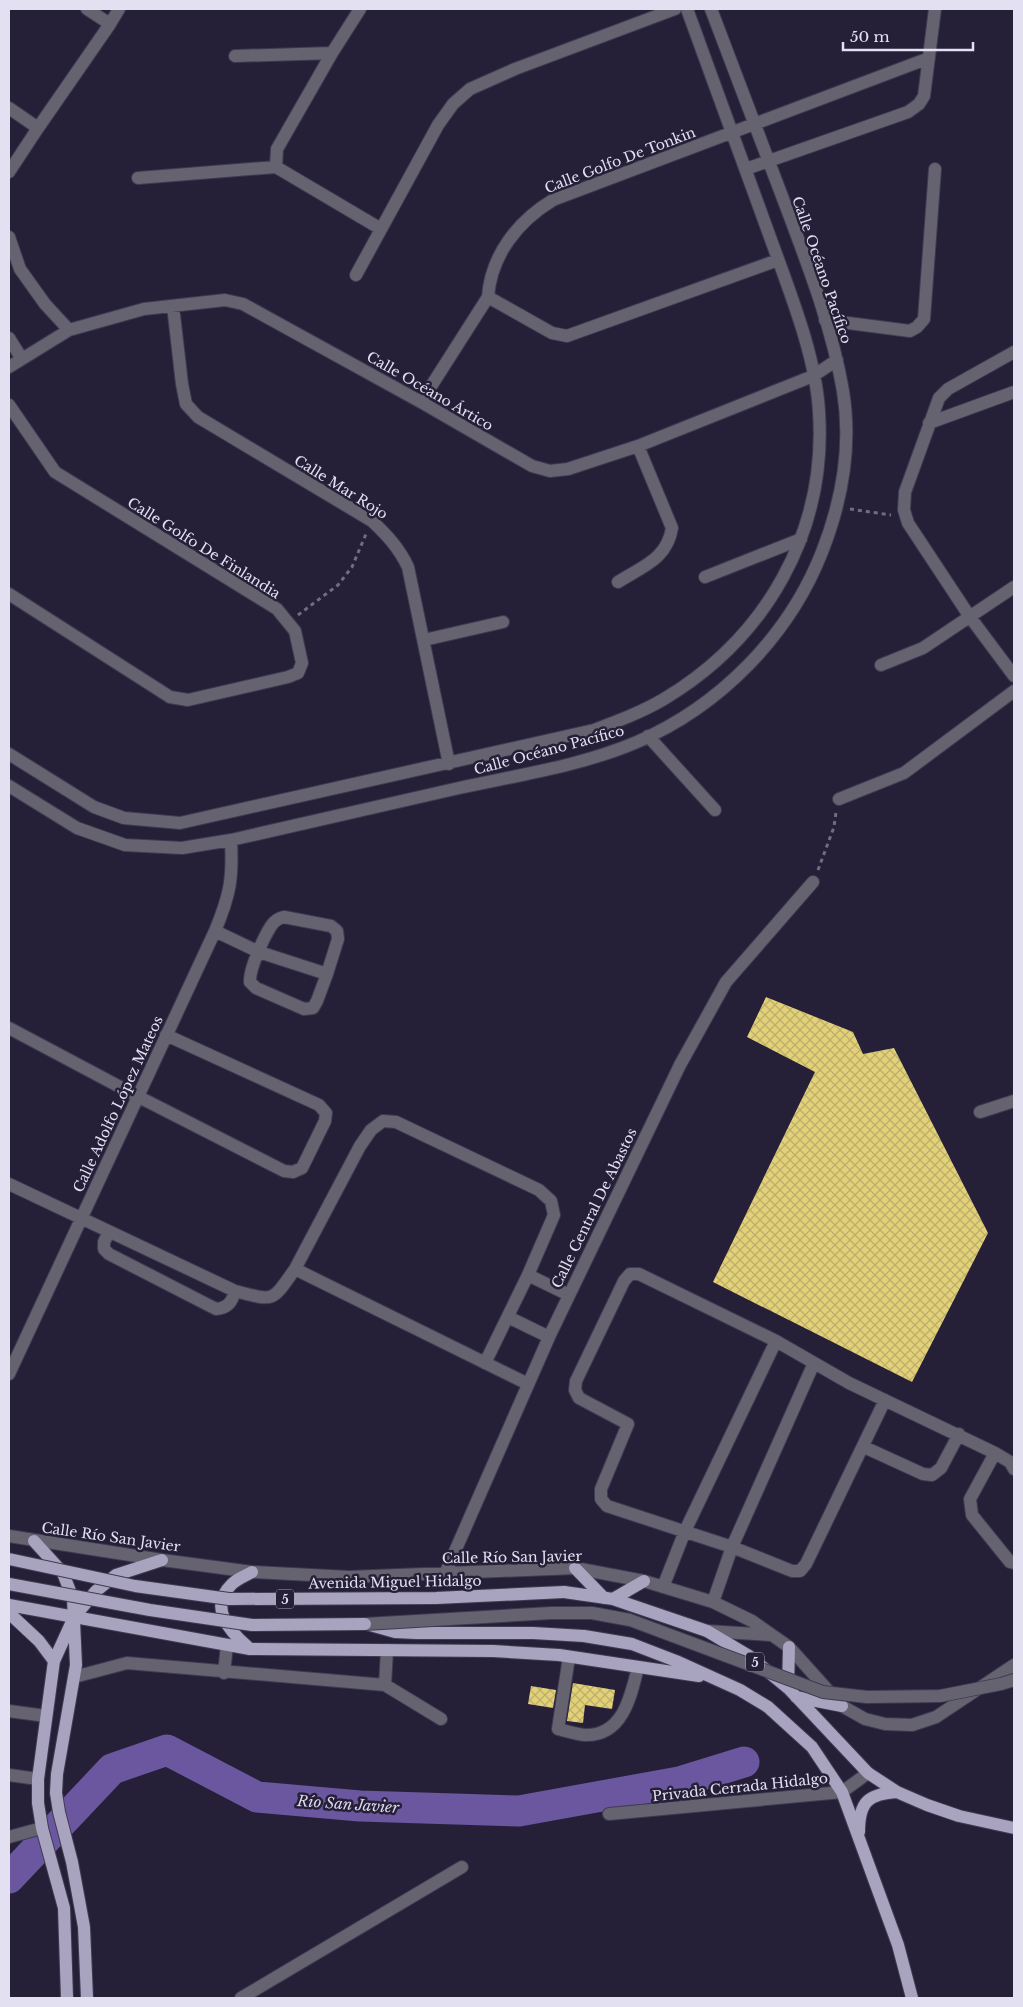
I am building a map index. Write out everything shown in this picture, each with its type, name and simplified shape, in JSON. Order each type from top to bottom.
[{"type":"main road","points":[[34,1541],[63,1573],[69,1584],[73,1599],[76,1665],[57,1774],[56,1793],[84,1926],[87,1998]]},
{"type":"main road","name":"Avenida Miguel Hidalgo","points":[[9,1559],[135,1586],[229,1599],[436,1598],[564,1592],[608,1599],[707,1630],[749,1656],[792,1692],[868,1773],[897,1792],[959,1816],[1014,1828]]},
{"type":"main road","points":[[67,1998],[64,1908],[42,1829],[38,1803],[38,1779],[54,1661],[74,1617],[105,1582],[116,1575],[162,1560]]},
{"type":"main road","points":[[575,1568],[608,1599],[644,1581]]},
{"type":"main road","points":[[250,1649],[234,1636],[225,1624],[221,1608],[224,1593],[233,1583],[252,1572]]},
{"type":"main road","name":"5","points":[[9,1584],[150,1610],[252,1625],[365,1624]]},
{"type":"main road","points":[[9,1605],[250,1649],[493,1651],[569,1657],[711,1678]]},
{"type":"main road","points":[[9,1613],[40,1640],[54,1661]]},
{"type":"main road","points":[[365,1624],[395,1632],[567,1635],[632,1644],[676,1661],[740,1690],[768,1706],[812,1747],[842,1792],[898,1945],[912,1998]]},
{"type":"main road","points":[[789,1647],[792,1692],[842,1706]]},
{"type":"main road","points":[[859,1838],[859,1816],[865,1804],[872,1797],[882,1793],[897,1792]]},
{"type":"street","points":[[87,9],[110,24]]},
{"type":"street","points":[[9,172],[119,9]]},
{"type":"street","points":[[276,167],[277,149],[332,53],[360,9]]},
{"type":"street","points":[[356,276],[438,126],[453,104],[470,89],[515,69],[675,9]]},
{"type":"street","name":"Calle Océano Pacífico","points":[[9,754],[94,807],[124,818],[180,823],[594,730],[664,700],[697,677],[730,650],[757,619],[784,580],[801,539],[811,508],[817,479],[819,411],[804,334],[687,9]]},
{"type":"street","name":"Calle Océano Pacífico","points":[[9,786],[77,828],[125,845],[182,848],[231,840],[561,765],[601,754],[669,726],[702,705],[739,674],[769,642],[799,602],[818,564],[834,523],[843,477],[847,438],[843,394],[837,360],[810,273],[711,9]]},
{"type":"street","points":[[746,169],[908,112],[919,104],[924,96],[935,9]]},
{"type":"street","points":[[235,56],[332,53]]},
{"type":"street","name":"Calle Golfo De Tonkin","points":[[421,402],[488,297],[490,279],[496,260],[520,224],[535,211],[553,200],[929,58]]},
{"type":"street","points":[[9,108],[38,128]]},
{"type":"street","points":[[138,178],[276,167],[381,229]]},
{"type":"street","points":[[825,320],[910,331],[917,327],[924,319],[935,170]]},
{"type":"street","points":[[9,237],[20,269],[45,304],[69,330]]},
{"type":"street","points":[[488,297],[552,333],[567,336],[778,260]]},
{"type":"street","name":"Calle Océano Ártico","points":[[9,367],[69,330],[144,309],[225,300],[243,304],[421,402],[532,466],[550,471],[568,469],[638,446],[813,376],[837,360]]},
{"type":"street","name":"Calle Mar Rojo","points":[[173,306],[186,404],[198,417],[372,521],[401,552],[408,567],[449,764]]},
{"type":"street","points":[[9,338],[22,358]]},
{"type":"street","points":[[1014,352],[948,389],[939,398],[904,492],[904,510],[908,523],[970,617],[1014,676]]},
{"type":"street","points":[[929,424],[1014,392]]},
{"type":"street","name":"Calle Golfo De Finlandia","points":[[9,405],[55,472],[277,609],[295,631],[302,663],[298,672],[288,677],[188,700],[170,697],[9,594]]},
{"type":"street","points":[[618,582],[661,555],[670,542],[672,528],[638,446]]},
{"type":"street","points":[[704,577],[801,539]]},
{"type":"street","points":[[881,665],[923,648],[1014,586]]},
{"type":"street","points":[[424,640],[503,622]]},
{"type":"street","points":[[839,799],[904,773],[1014,691]]},
{"type":"street","points":[[648,736],[715,810]]},
{"type":"street","name":"Calle Adolfo López Mateos","points":[[9,1374],[137,1096],[216,931],[228,898],[233,868],[231,840]]},
{"type":"street","name":"Calle Central De Abastos","points":[[445,1574],[549,1337],[680,1066],[726,982],[812,882]]},
{"type":"street","points":[[284,917],[331,926],[337,931],[338,939],[327,974],[313,1008],[304,1009],[256,988],[250,982],[249,974],[272,925],[278,918],[284,917]]},
{"type":"street","points":[[216,931],[259,952],[327,974]]},
{"type":"street","points":[[9,1028],[284,1171],[294,1172],[302,1168],[325,1121],[326,1113],[319,1105],[166,1035]]},
{"type":"street","points":[[980,1112],[1014,1101]]},
{"type":"street","points":[[9,1184],[235,1291],[264,1298],[273,1297],[280,1291],[295,1269],[360,1146],[371,1130],[383,1121],[396,1122],[539,1190],[551,1201],[554,1215],[528,1275],[485,1363]]},
{"type":"street","points":[[109,1232],[104,1242],[104,1249],[109,1254],[216,1309],[224,1308],[232,1301],[235,1291]]},
{"type":"street","points":[[295,1269],[528,1384]]},
{"type":"street","points":[[885,1400],[864,1447],[806,1564],[800,1572],[792,1571],[763,1560],[732,1546],[607,1506],[600,1499],[601,1489],[628,1424],[578,1398],[575,1390],[576,1381],[624,1281],[630,1274],[639,1274],[776,1341],[885,1400],[959,1434],[1013,1464]]},
{"type":"street","points":[[528,1275],[569,1295]]},
{"type":"street","points":[[508,1317],[549,1337]]},
{"type":"street","points":[[663,1587],[685,1531],[776,1341]]},
{"type":"street","points":[[714,1602],[732,1546],[814,1363]]},
{"type":"street","points":[[864,1447],[923,1474],[932,1475],[941,1468],[959,1434]]},
{"type":"street","points":[[995,1453],[970,1499],[970,1506],[972,1515],[1010,1562],[1014,1563]]},
{"type":"street","name":"Calle Río San Javier","points":[[9,1536],[252,1572],[349,1576],[575,1568],[644,1581],[714,1602],[752,1621],[789,1647],[842,1706],[865,1718],[885,1724],[912,1726],[936,1717],[1014,1665]]},
{"type":"street","points":[[365,1624],[551,1613],[592,1613],[630,1620],[823,1692],[868,1697],[940,1696],[1014,1680]]},
{"type":"street","points":[[707,1630],[774,1635]]},
{"type":"street","points":[[224,1673],[227,1645]]},
{"type":"street","points":[[385,1686],[387,1650]]},
{"type":"street","points":[[569,1657],[558,1728],[584,1735],[598,1733],[612,1727],[624,1714],[638,1667]]},
{"type":"street","points":[[74,1677],[127,1663],[385,1686],[441,1719]]},
{"type":"street","points":[[9,1711],[46,1716]]},
{"type":"street","name":"Privada Cerrada Hidalgo","points":[[608,1814],[842,1792],[868,1773]]},
{"type":"street","points":[[9,1775],[38,1779]]},
{"type":"street","points":[[9,1837],[42,1829]]},
{"type":"street","points":[[241,1998],[462,1867]]},
{"type":"path","points":[[837,506],[887,515]]},
{"type":"path","points":[[288,623],[338,585],[352,567],[372,521]]},
{"type":"path","points":[[812,882],[834,826],[839,799]]},
{"type":"building","points":[[766,997],[853,1032],[863,1054],[894,1048],[988,1233],[912,1382],[713,1282],[815,1072],[747,1037]]},
{"type":"building","points":[[573,1683],[615,1690],[612,1709],[585,1705],[583,1723],[567,1721]]},
{"type":"building","points":[[531,1686],[556,1690],[553,1708],[528,1704]]},
{"type":"waterway","name":"Río San Javier","points":[[9,1878],[112,1769],[167,1750],[257,1797],[360,1806],[519,1811],[679,1782],[744,1762]]}]
